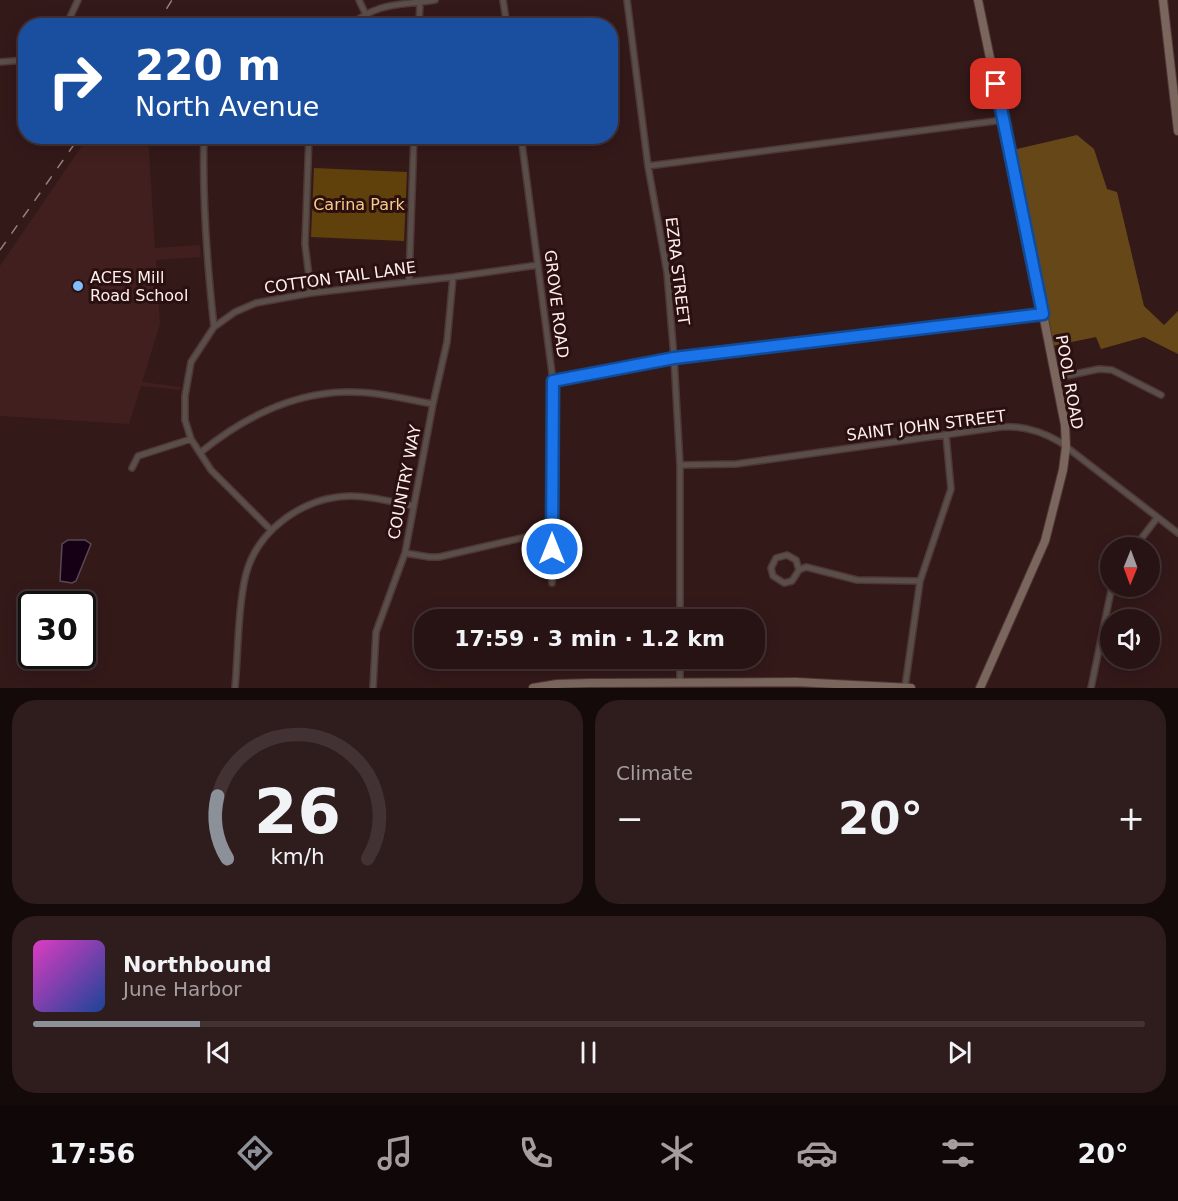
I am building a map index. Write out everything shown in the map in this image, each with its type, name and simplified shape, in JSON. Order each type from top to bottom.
[{"type":"street","points":[[70,18],[78,0]]},
{"type":"street","points":[[359,0],[365,13]]},
{"type":"street","points":[[359,18],[382,6],[435,0]]},
{"type":"street","points":[[503,0],[506,18]]},
{"type":"street","name":"EZRA STREET","points":[[627,0],[648,166],[667,272],[680,465],[680,609]]},
{"type":"street","name":"POOL ROAD","points":[[978,0],[1056,378],[1065,425],[1066,447],[1064,470],[1045,541],[980,688]]},
{"type":"street","points":[[1163,0],[1178,131]]},
{"type":"street","points":[[419,18],[420,2]]},
{"type":"street","points":[[0,62],[18,61]]},
{"type":"street","points":[[648,166],[1003,120]]},
{"type":"street","points":[[204,144],[205,242],[214,327]]},
{"type":"street","points":[[309,144],[305,244],[310,293]]},
{"type":"street","points":[[409,280],[414,144]]},
{"type":"street","name":"GROVE ROAD","points":[[522,144],[553,381],[552,583]]},
{"type":"street","name":"COTTON TAIL LANE","points":[[271,530],[211,470],[191,439],[185,420],[185,396],[191,362],[214,327],[235,312],[256,303],[310,293],[538,265]]},
{"type":"street","name":"COUNTRY WAY","points":[[373,688],[376,632],[405,553],[447,342],[453,277]]},
{"type":"street","points":[[553,381],[674,358],[1043,314]]},
{"type":"street","points":[[1056,378],[1099,369],[1112,370],[1161,395]]},
{"type":"street","points":[[201,452],[223,434],[251,417],[278,405],[317,394],[374,393],[433,404]]},
{"type":"street","name":"SAINT JOHN STREET","points":[[680,465],[736,464],[1018,427],[1046,434],[1066,447],[1178,533]]},
{"type":"street","points":[[905,687],[920,581],[951,489],[946,435]]},
{"type":"street","points":[[132,468],[138,456],[191,439]]},
{"type":"street","points":[[235,688],[243,592],[247,573],[261,544],[271,530],[295,512],[311,504],[336,497],[361,497],[413,506]]},
{"type":"street","points":[[1143,537],[1158,518]]},
{"type":"street","points":[[405,553],[439,557],[552,531]]},
{"type":"street","points":[[799,570],[796,560],[787,555],[777,558],[771,568],[773,576],[784,583],[796,579],[799,570],[806,567],[857,580],[920,581]]},
{"type":"street","points":[[1091,688],[1110,597]]},
{"type":"street","points":[[680,669],[680,683]]},
{"type":"street","points":[[533,688],[557,684],[589,686],[680,683],[694,686],[796,682],[911,688]]},
{"type":"shaded area","points":[[1077,135],[1094,149],[1107,189],[1117,192],[1144,306],[1164,325],[1178,311],[1178,354],[1144,337],[1101,349],[1096,337],[1052,346],[1013,150]]},
{"type":"shaded area","name":"ACES Mill Road School","points":[[83,144],[148,144],[155,248],[200,245],[201,257],[156,260],[160,324],[142,382],[181,387],[180,390],[141,386],[129,424],[0,416],[0,266]]},
{"type":"shaded area","points":[[68,540],[85,540],[91,544],[76,581],[72,583],[60,581],[62,544]]},
{"type":"green space","name":"Carina Park","points":[[314,168],[407,172],[404,241],[311,237]]},
{"type":"railway","points":[[161,18],[172,0]]},
{"type":"railway","points":[[0,250],[74,144]]},
{"type":"place","name":"ACES Mill Road School","points":[[78,286]]},
{"type":"route","points":[[552,549],[553,381],[674,358],[1043,314],[996,84]]}]
